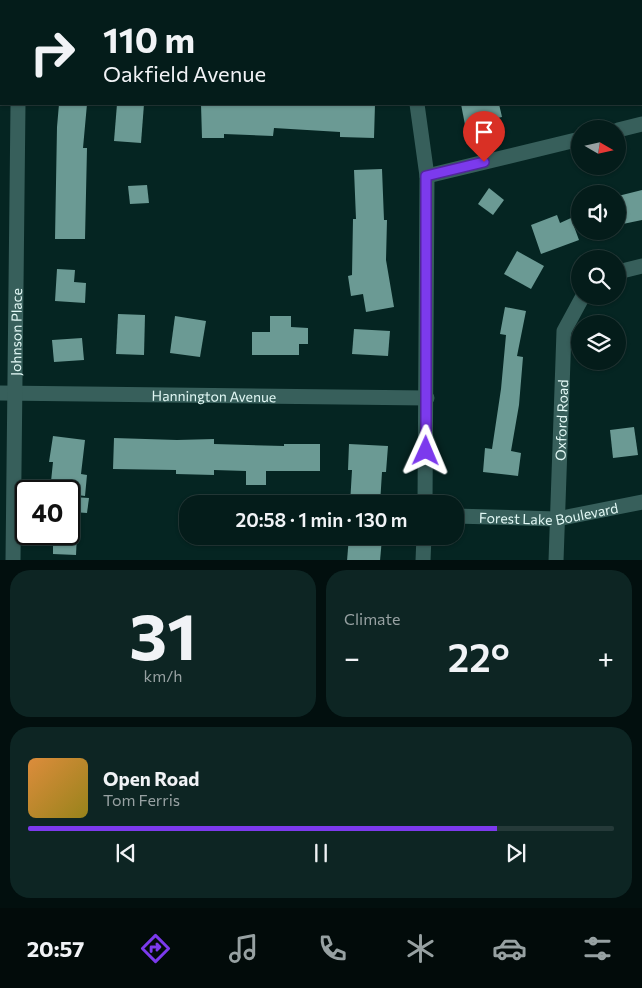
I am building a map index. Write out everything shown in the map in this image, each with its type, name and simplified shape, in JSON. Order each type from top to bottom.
[{"type":"street","name":"Johnson Place","points":[[13,560],[8,393],[18,105]]},
{"type":"street","points":[[417,105],[426,176],[426,495]]},
{"type":"street","points":[[626,128],[642,124]]},
{"type":"street","points":[[426,176],[571,141]]},
{"type":"street","points":[[626,270],[642,266]]},
{"type":"street","name":"Oxford Road","points":[[556,560],[564,331],[578,305]]},
{"type":"street","name":"Hannington Avenue","points":[[8,393],[427,398]]},
{"type":"street","name":"Forest Lake Boulevard","points":[[464,516],[557,519],[642,502]]},
{"type":"street","points":[[423,560],[424,545]]},
{"type":"building","points":[[59,105],[87,105],[83,148],[87,148],[85,239],[55,239]]},
{"type":"building","points":[[117,105],[144,105],[141,143],[114,141]]},
{"type":"building","points":[[201,105],[375,105],[374,138],[340,137],[340,132],[274,128],[273,136],[224,134],[224,138],[202,138]]},
{"type":"building","points":[[461,105],[499,105],[502,117],[465,125]]},
{"type":"building","points":[[382,169],[384,220],[387,220],[386,260],[394,307],[366,312],[363,294],[351,296],[348,276],[352,275],[353,219],[356,219],[354,170]]},
{"type":"building","points":[[147,185],[149,203],[130,204],[128,186]]},
{"type":"building","points":[[489,188],[504,200],[493,215],[478,204]]},
{"type":"building","points":[[642,190],[642,220],[626,223],[626,194]]},
{"type":"building","points":[[557,215],[560,223],[571,218],[571,240],[579,240],[541,254],[531,225]]},
{"type":"building","points":[[517,251],[544,266],[531,289],[504,274]]},
{"type":"building","points":[[57,269],[75,270],[74,282],[86,283],[85,303],[55,301]]},
{"type":"building","points":[[505,307],[526,311],[517,356],[523,357],[519,405],[511,451],[521,453],[518,476],[483,472],[485,448],[492,449],[501,389],[506,335],[500,334]]},
{"type":"building","points":[[118,314],[145,315],[144,355],[116,354]]},
{"type":"building","points":[[175,316],[206,321],[200,357],[170,353]]},
{"type":"building","points":[[270,316],[291,316],[291,327],[308,328],[308,344],[299,344],[299,355],[252,355],[252,332],[270,332]]},
{"type":"building","points":[[354,329],[390,331],[388,356],[352,354]]},
{"type":"building","points":[[82,338],[84,360],[54,362],[52,340]]},
{"type":"building","points":[[634,427],[638,455],[613,458],[610,430]]},
{"type":"building","points":[[53,436],[85,440],[81,474],[87,475],[85,496],[80,495],[80,480],[51,480],[53,462],[49,462]]},
{"type":"building","points":[[114,438],[214,439],[214,444],[284,446],[284,444],[320,444],[320,471],[266,471],[266,485],[246,485],[246,471],[214,470],[214,475],[176,474],[176,470],[113,469]]},
{"type":"building","points":[[349,444],[388,446],[386,472],[382,472],[381,495],[351,495],[352,470],[348,470]]},
{"type":"building","points":[[80,497],[89,498],[87,513],[80,512]]},
{"type":"building","points":[[53,545],[76,545],[76,555],[53,554]]},
{"type":"building","points":[[348,545],[381,545],[380,560],[347,560]]},
{"type":"route","points":[[426,451],[426,176],[484,162]]}]
